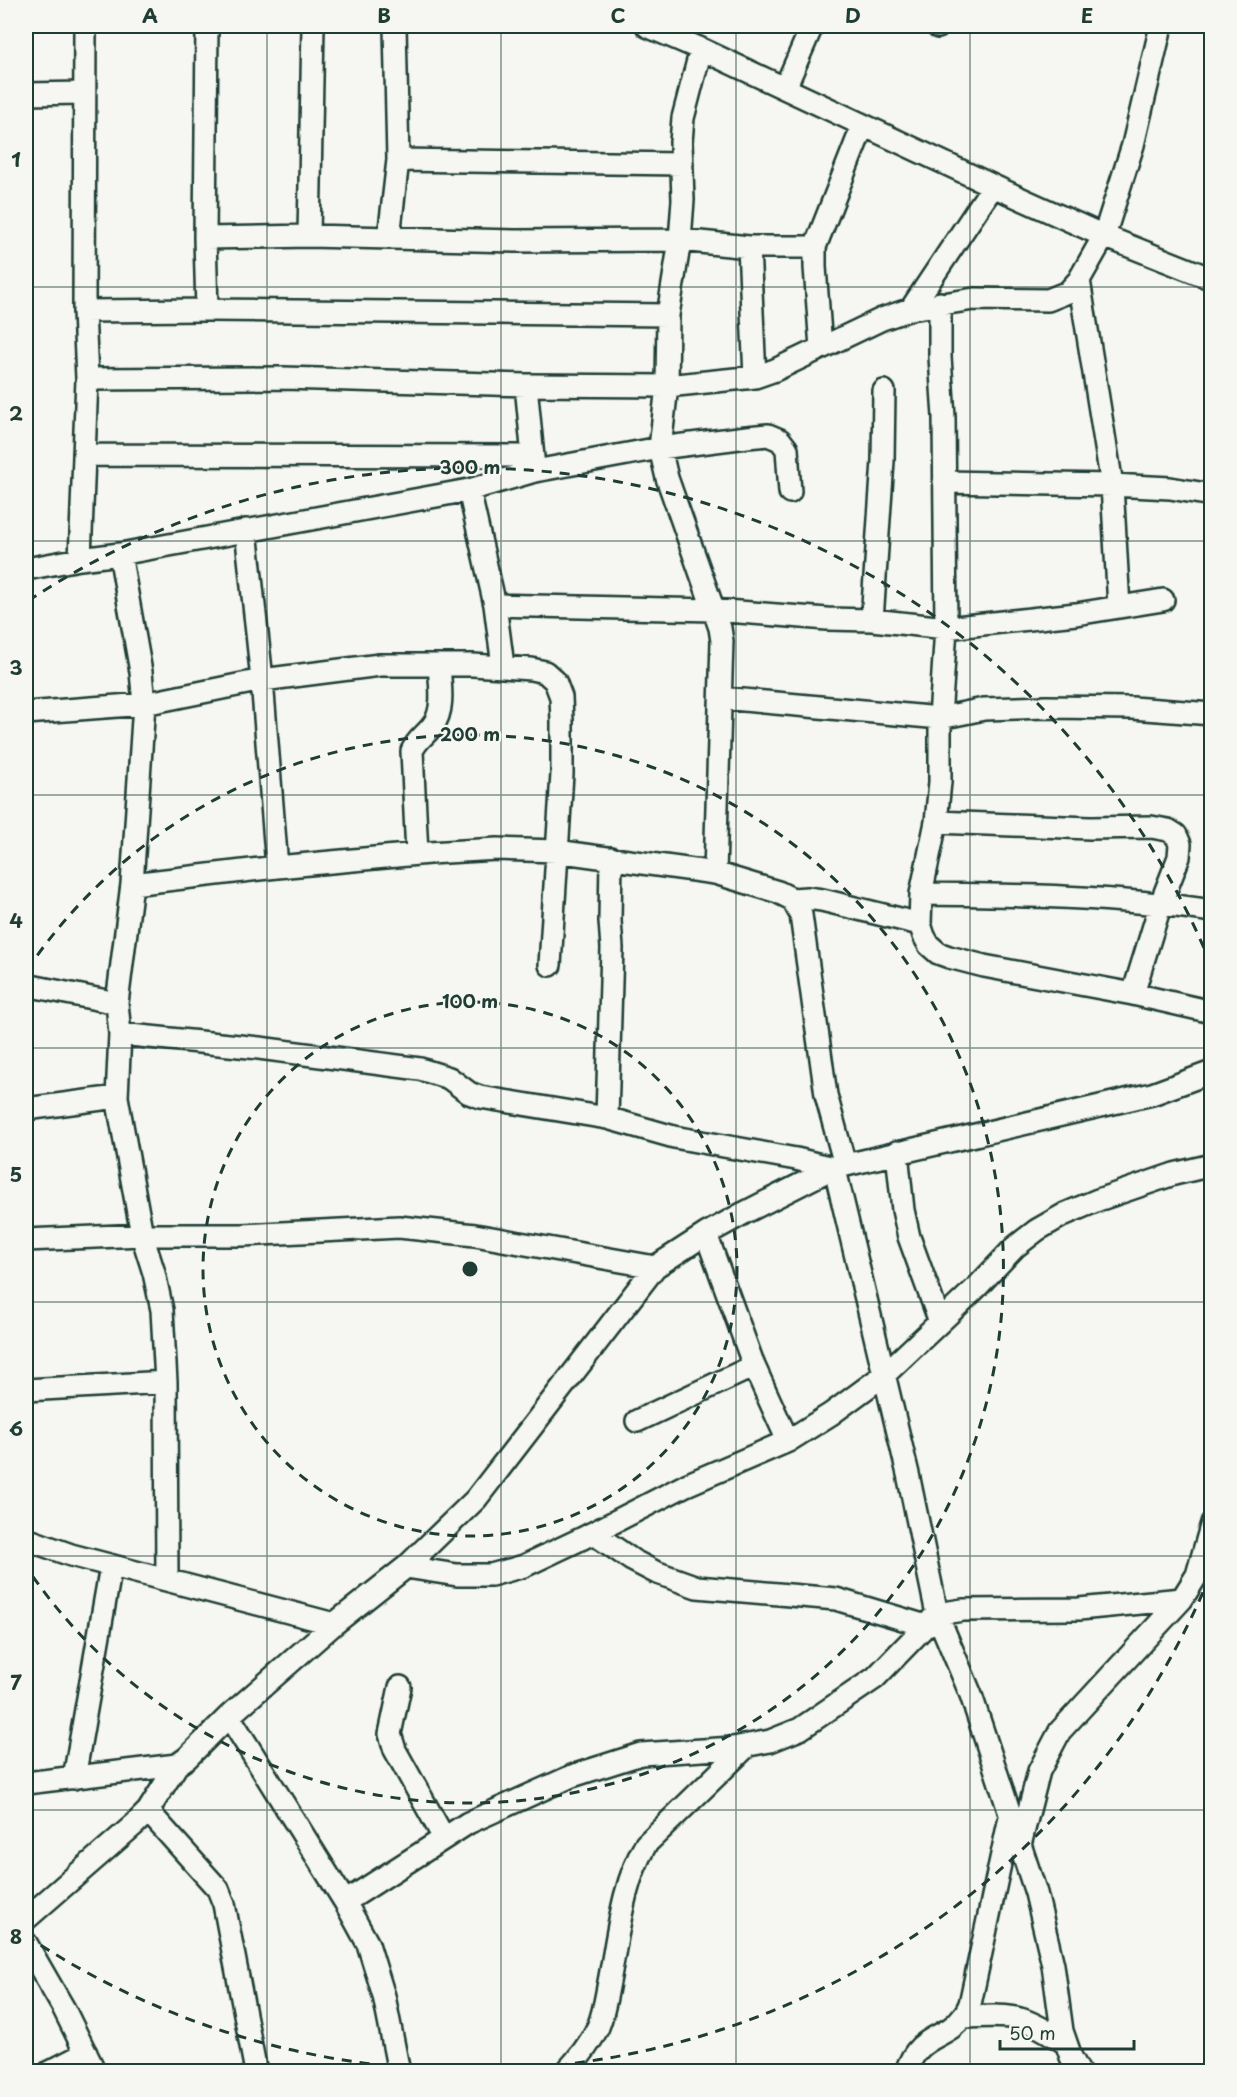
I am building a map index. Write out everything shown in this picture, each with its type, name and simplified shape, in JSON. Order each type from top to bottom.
[{"type":"street","points":[[80,559],[87,379],[84,311],[85,26]]},
{"type":"street","points":[[207,26],[207,310]]},
{"type":"street","points":[[309,236],[313,26]]},
{"type":"street","points":[[389,237],[398,160],[395,26]]},
{"type":"street","points":[[647,26],[1104,236],[1212,279]]},
{"type":"street","points":[[785,88],[812,26]]},
{"type":"street","points":[[87,379],[283,378],[526,385],[667,386],[755,377],[775,370],[882,319],[911,309],[974,299],[1048,300],[1068,292],[1079,280],[1104,236],[1131,156],[1161,26]]},
{"type":"street","points":[[701,49],[683,118],[683,200],[680,240],[668,315],[667,386],[660,448],[667,478],[720,628],[722,641],[715,873]]},
{"type":"street","points":[[26,94],[83,93]]},
{"type":"street","points":[[821,348],[815,267],[816,246],[862,125]]},
{"type":"street","points":[[398,160],[682,164]]},
{"type":"street","points":[[911,309],[993,186]]},
{"type":"street","points":[[206,238],[309,236],[515,241],[680,240],[749,247],[816,246]]},
{"type":"street","points":[[749,247],[755,377]]},
{"type":"street","points":[[1079,280],[1112,485],[1119,607]]},
{"type":"street","points":[[940,303],[946,628],[940,718],[940,782],[936,822],[921,894],[920,924],[929,945],[938,953],[949,957],[1212,1012]]},
{"type":"street","points":[[84,311],[207,310],[668,315]]},
{"type":"street","points":[[526,385],[534,463]]},
{"type":"street","points":[[872,620],[884,461],[884,391]]},
{"type":"street","points":[[85,455],[534,463],[768,435],[780,440],[787,449],[790,492]]},
{"type":"street","points":[[26,569],[469,490],[534,463]]},
{"type":"street","points":[[944,482],[1112,485],[1170,488],[1212,495]]},
{"type":"street","points":[[469,490],[495,605],[503,666]]},
{"type":"street","points":[[246,530],[262,680],[277,867]]},
{"type":"street","points":[[120,554],[141,672],[144,704],[132,884],[117,1003],[120,1034],[117,1097],[142,1235],[154,1273],[162,1310],[166,1382],[167,1579]]},
{"type":"street","points":[[495,605],[713,610],[872,620],[946,628],[1065,615],[1163,600]]},
{"type":"street","points":[[26,713],[144,704],[262,680],[380,665],[503,666],[545,672],[555,681],[561,697],[562,774],[550,965]]},
{"type":"street","points":[[417,854],[412,751],[416,741],[438,719],[440,665]]},
{"type":"street","points":[[721,698],[940,718],[984,709],[1046,706],[1132,708],[1212,714]]},
{"type":"street","points":[[936,822],[1090,828],[1151,827],[1168,830],[1176,835],[1180,844],[1179,857],[1161,903],[1133,994]]},
{"type":"street","points":[[132,884],[417,854],[497,849],[556,851],[715,873],[778,892],[792,899],[822,900],[920,924]]},
{"type":"street","points":[[608,1118],[612,948],[611,858]]},
{"type":"street","points":[[921,894],[1095,897],[1161,903],[1212,911]]},
{"type":"street","points":[[792,899],[801,915],[826,1095],[839,1166],[837,1178],[908,1474],[932,1620],[971,1695],[1036,1893],[1053,1965],[1062,2031],[1079,2072]]},
{"type":"street","points":[[26,984],[117,1003]]},
{"type":"street","points":[[120,1034],[259,1047],[420,1069],[449,1078],[469,1093],[480,1097],[608,1118],[674,1137],[839,1166]]},
{"type":"street","points":[[26,1918],[148,1811],[177,1765],[229,1716],[334,1624],[406,1567],[476,1499],[655,1267],[706,1234],[839,1166],[1152,1094],[1212,1072]]},
{"type":"street","points":[[26,1108],[117,1097]]},
{"type":"street","points":[[897,1152],[903,1210],[909,1237],[940,1322]]},
{"type":"street","points":[[406,1567],[457,1575],[491,1575],[524,1566],[686,1485],[788,1441],[831,1414],[884,1375],[1015,1247],[1037,1230],[1065,1214],[1098,1200],[1174,1174],[1212,1165]]},
{"type":"street","points":[[26,1240],[142,1235],[242,1235],[399,1227],[475,1235],[655,1267]]},
{"type":"street","points":[[706,1234],[754,1366],[788,1441]]},
{"type":"street","points":[[637,1421],[754,1366]]},
{"type":"street","points":[[26,1390],[166,1382]]},
{"type":"street","points":[[1197,1575],[1212,1523]]},
{"type":"street","points":[[592,1533],[632,1560],[655,1572],[697,1587],[836,1599],[932,1620]]},
{"type":"street","points":[[26,1539],[71,1555],[334,1624]]},
{"type":"street","points":[[1020,1845],[1039,1771],[1060,1731],[1182,1599],[1212,1554]]},
{"type":"street","points":[[74,1778],[111,1566]]},
{"type":"street","points":[[345,1902],[468,1823],[603,1764],[641,1754],[733,1748],[770,1741],[800,1729],[875,1678],[932,1620],[963,1610],[1079,1609],[1182,1599]]},
{"type":"street","points":[[400,1687],[390,1734],[395,1750],[444,1838]]},
{"type":"street","points":[[229,1716],[345,1902],[368,1944],[384,1996],[399,2072]]},
{"type":"street","points":[[566,2072],[583,2054],[598,2026],[606,1999],[630,1880],[637,1859],[646,1844],[748,1745]]},
{"type":"street","points":[[26,1783],[177,1765]]},
{"type":"street","points":[[148,1811],[218,1889],[224,1904],[256,2072]]},
{"type":"street","points":[[906,2072],[914,2054],[923,2044],[963,2018],[970,2004],[1010,1816]]},
{"type":"street","points":[[26,1943],[64,2009],[90,2062],[49,2072]]},
{"type":"street","points":[[963,2018],[1021,2019],[1066,2043]]}]
